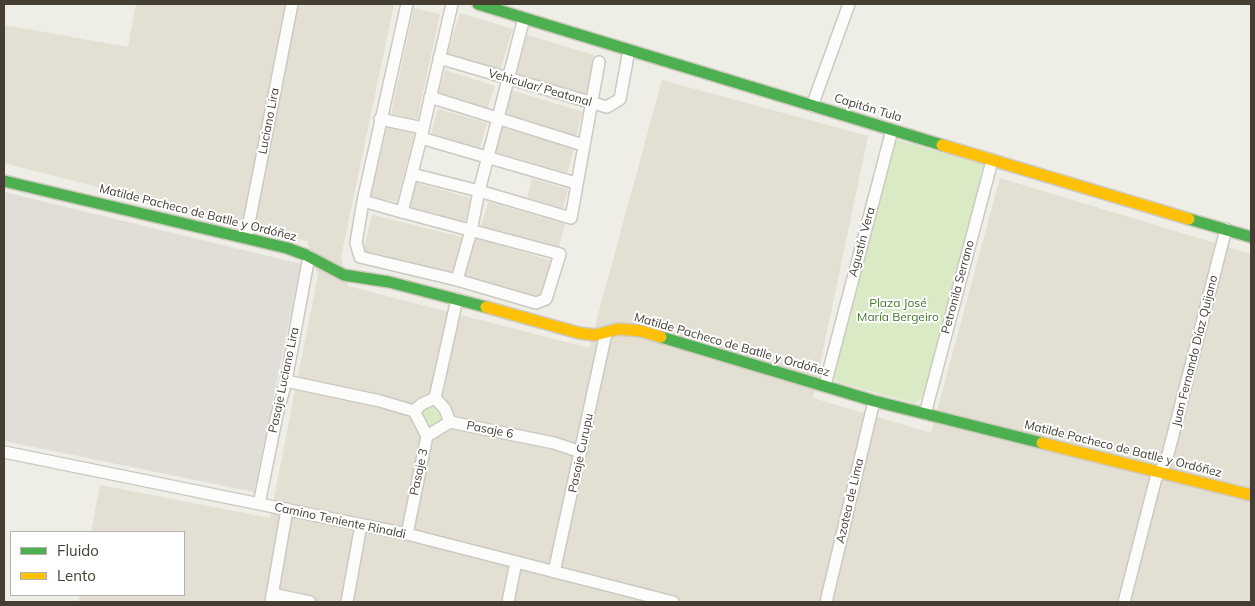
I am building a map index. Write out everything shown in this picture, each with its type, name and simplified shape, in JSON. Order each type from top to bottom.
[{"type":"street","name":"Luciano Lira","points":[[246,238],[292,4]]},
{"type":"street","points":[[363,201],[560,254],[546,300],[536,304],[458,280],[360,257],[356,243],[363,201],[407,4]]},
{"type":"street","points":[[402,212],[452,4]]},
{"type":"street","name":"Capitán Tula","points":[[478,4],[992,161],[1251,237]]},
{"type":"street","points":[[812,106],[849,4]]},
{"type":"street","points":[[458,280],[471,231],[486,157],[524,18]]},
{"type":"street","name":"Vehicular/ Peatonal","points":[[439,58],[607,107],[620,99],[629,50]]},
{"type":"street","points":[[412,174],[571,218],[583,145],[600,62]]},
{"type":"street","points":[[430,97],[583,145]]},
{"type":"street","points":[[380,119],[486,157],[576,183]]},
{"type":"street","name":"Agustín Vera","points":[[826,384],[892,130]]},
{"type":"street","name":"Petronila Serrano","points":[[925,414],[992,161]]},
{"type":"street","name":"Matilde Pacheco de Batlle y Ordóñez","points":[[4,181],[246,238],[309,256],[344,275],[389,282],[579,333],[606,333],[618,329],[641,331],[826,384],[874,401],[1251,495]]},
{"type":"street","name":"Juan Fernando Díaz Quijano","points":[[1124,602],[1156,478],[1168,453],[1226,229]]},
{"type":"street","name":"Pasaje Luciano Lira","points":[[259,504],[276,414],[286,381],[309,256]]},
{"type":"street","points":[[414,411],[422,404],[435,398],[457,299]]},
{"type":"street","name":"Pasaje Curupu","points":[[554,572],[606,333]]},
{"type":"street","points":[[286,381],[380,401],[414,411],[427,436]]},
{"type":"street","name":"Pasaje 6","points":[[435,398],[445,409],[450,422],[554,442],[581,452]]},
{"type":"street","name":"Azotea de Lima","points":[[826,602],[874,401]]},
{"type":"street","name":"Pasaje 3","points":[[406,534],[427,436],[450,422]]},
{"type":"street","name":"Camino Teniente Rinaldi","points":[[4,452],[406,534],[656,600],[673,602]]},
{"type":"street","points":[[287,509],[271,598],[310,602]]},
{"type":"street","points":[[347,602],[361,525]]},
{"type":"street","points":[[508,602],[516,562]]},
{"type":"shaded area","points":[[136,4],[394,4],[341,257],[348,286],[589,348],[662,80],[868,136],[813,398],[931,433],[1000,178],[1251,254],[1251,602],[78,602],[80,596],[185,596],[185,531],[91,531],[100,485],[270,518],[318,275],[307,241],[4,163],[4,25],[128,47]]},
{"type":"shaded area","points":[[414,8],[440,14],[417,120],[391,114]]},
{"type":"shaded area","points":[[460,13],[513,29],[500,70],[447,54]]},
{"type":"shaded area","points":[[527,35],[594,55],[586,95],[516,73]]},
{"type":"shaded area","points":[[445,70],[495,86],[487,109],[438,93]]},
{"type":"shaded area","points":[[511,90],[583,112],[576,136],[503,113]]},
{"type":"shaded area","points":[[438,109],[487,123],[480,148],[431,134]]},
{"type":"shaded area","points":[[388,124],[415,131],[397,202],[370,196]]},
{"type":"shaded area","points":[[500,127],[574,149],[567,173],[493,151]]},
{"type":"shaded area","points":[[532,179],[568,189],[563,208],[527,198]]},
{"type":"shaded area","points":[[416,183],[471,198],[465,222],[410,207]]},
{"type":"shaded area","points":[[4,192],[301,264],[254,492],[4,441]]},
{"type":"shaded area","points":[[488,202],[565,224],[559,247],[481,226]]},
{"type":"shaded area","points":[[372,215],[462,237],[453,273],[363,252]]},
{"type":"shaded area","points":[[474,238],[553,261],[543,292],[535,297],[463,277]]},
{"type":"green space","name":"Plaza José María Bergeiro","points":[[895,141],[982,164],[984,167],[923,398],[914,403],[840,383],[833,378],[832,372]]},
{"type":"green space","points":[[432,405],[439,408],[442,415],[439,422],[432,425],[425,422],[422,415],[425,408]]},
{"type":"traffic: fast","points":[[478,4],[942,145]]},
{"type":"traffic: fast","points":[[4,181],[287,248],[306,255],[344,275],[389,282],[486,307]]},
{"type":"traffic: fast","points":[[1189,219],[1251,237]]},
{"type":"traffic: fast","points":[[661,337],[874,401],[1042,443]]},
{"type":"traffic: slow","points":[[942,145],[1189,219]]},
{"type":"traffic: slow","points":[[486,307],[579,333],[595,335],[618,329],[641,331],[661,337]]},
{"type":"traffic: slow","points":[[1042,443],[1251,495]]}]
